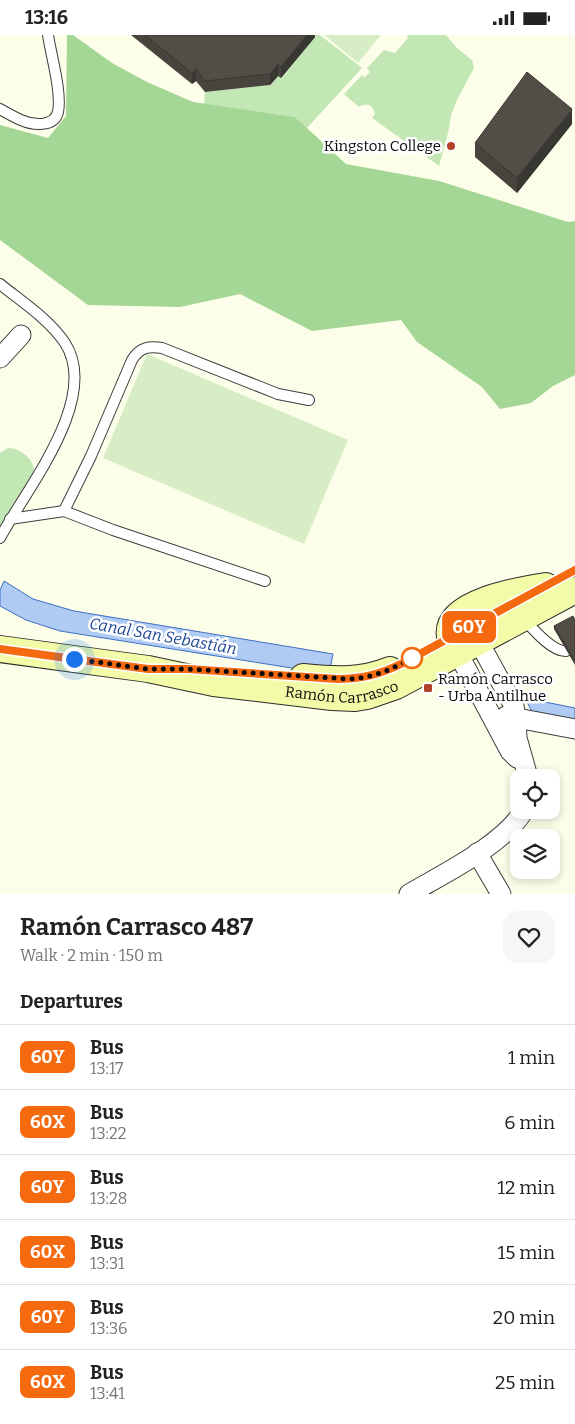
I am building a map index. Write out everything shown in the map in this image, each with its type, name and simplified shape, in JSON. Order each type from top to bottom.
[{"type":"main road","points":[[464,639],[450,626],[452,621],[467,609],[501,595],[546,586],[575,570]]},
{"type":"main road","name":"Ramón Carrasco","points":[[0,649],[148,669],[214,683],[355,698],[388,689],[464,639],[523,618],[575,590]]},
{"type":"street","points":[[0,359],[22,335]]},
{"type":"street","points":[[464,639],[487,707],[498,728],[515,748],[525,769]]},
{"type":"street","points":[[464,639],[512,702],[516,718],[515,748]]},
{"type":"street","points":[[487,707],[506,716],[575,729]]},
{"type":"street","points":[[498,728],[508,728],[516,718]]},
{"type":"street","points":[[409,894],[499,839],[518,819]]},
{"type":"street","points":[[477,853],[501,894]]},
{"type":"lane","points":[[0,109],[21,120],[38,125],[49,123],[55,118],[58,111],[58,91],[48,35]]},
{"type":"lane","points":[[0,284],[54,329],[65,344],[72,360],[74,377],[72,398],[65,423],[54,447],[0,537]]},
{"type":"lane","points":[[64,511],[91,456],[132,360],[136,353],[143,348],[151,346],[162,348],[278,394],[309,400]]},
{"type":"lane","points":[[10,519],[64,511],[113,530],[266,581]]},
{"type":"lane","points":[[523,618],[553,646],[566,651]]},
{"type":"green space","points":[[67,35],[73,35],[112,63],[147,82],[193,102],[295,117],[346,164],[439,181],[568,222],[575,221],[575,375],[553,386],[531,403],[500,409],[482,387],[417,342],[401,320],[312,331],[240,294],[180,307],[88,305],[0,240],[0,125],[48,138],[66,116]]},
{"type":"green space","points":[[316,35],[320,35],[362,68],[307,128],[295,117],[204,104],[205,92],[270,85],[278,76],[282,78]]},
{"type":"green space","points":[[324,35],[381,35],[358,63]]},
{"type":"green space","points":[[407,35],[446,35],[457,48],[472,60],[474,68],[451,115],[439,166],[372,118],[375,114],[371,107],[365,105],[359,107],[344,94],[362,75],[364,78],[370,72],[367,68],[384,50],[395,53],[408,38]]},
{"type":"green space","points":[[147,354],[348,440],[304,544],[103,458]]},
{"type":"green space","points":[[8,448],[13,448],[26,455],[32,462],[34,471],[0,527],[0,453]]},
{"type":"water","name":"Canal San Sebastián","points":[[4,581],[33,599],[74,611],[333,654],[329,674],[60,631],[26,620],[0,606],[0,590]]},
{"type":"water","points":[[525,698],[575,708],[575,723],[534,716]]},
{"type":"building","points":[[145,35],[307,35],[281,67],[278,64],[270,74],[205,81],[196,69],[192,73]]},
{"type":"building","points":[[527,72],[572,109],[517,178],[475,143]]},
{"type":"building","points":[[573,616],[575,620],[575,661],[554,626]]},
{"type":"bus line","name":"60Y","points":[[0,649],[148,669],[188,669],[362,679],[387,671],[403,663],[575,570]]},
{"type":"place","name":"Kingston College","points":[[451,146]]},
{"type":"place","name":"Ramón Carrasco - Urba Antilhue","points":[[428,688]]},
{"type":"route","points":[[74,659],[148,669],[188,669],[323,679],[362,679],[387,671],[418,655],[412,658]]}]
